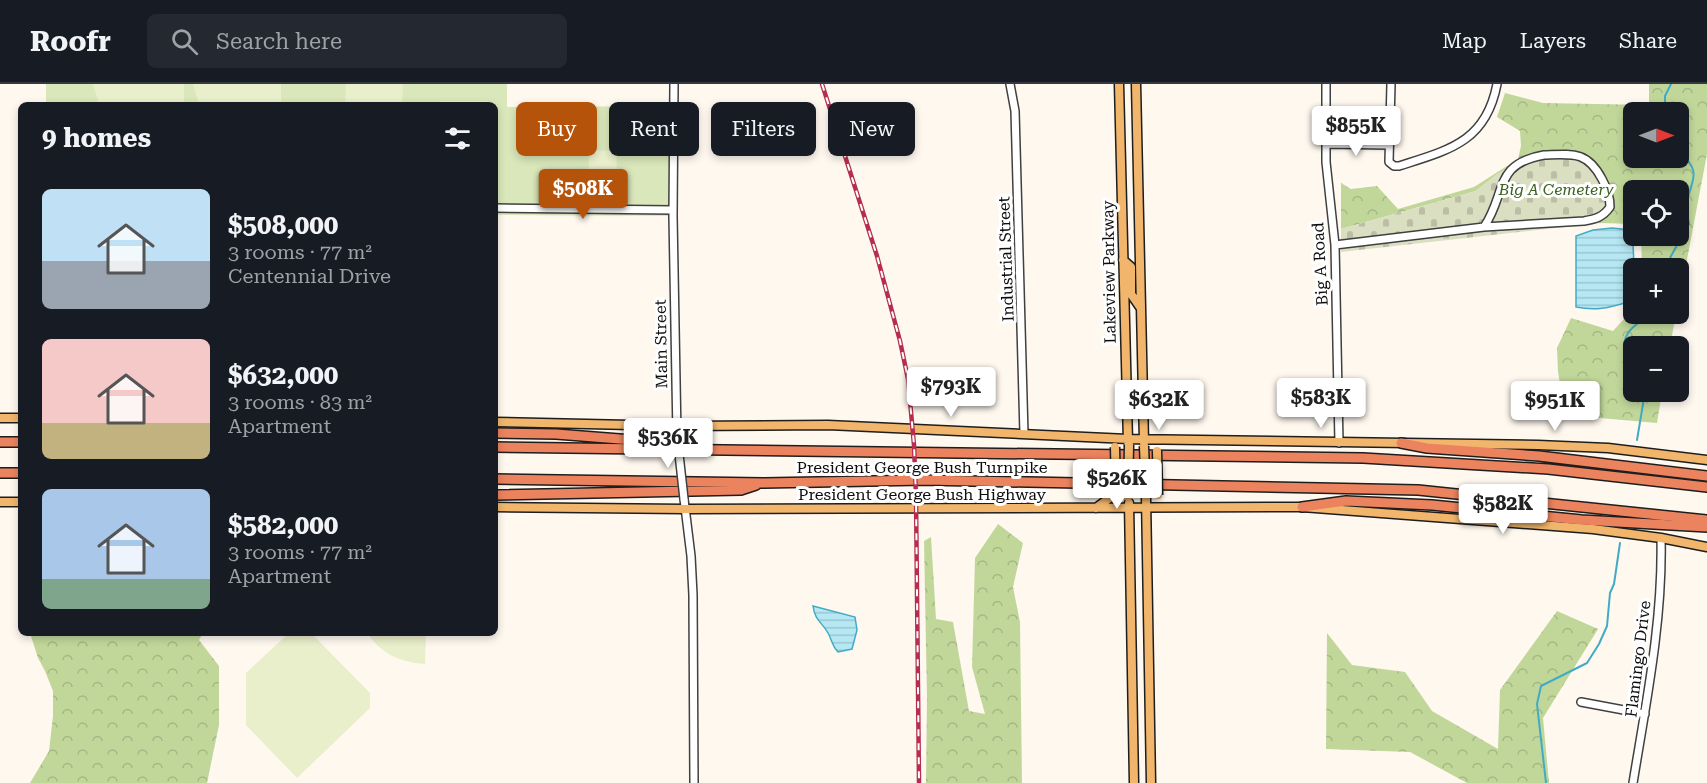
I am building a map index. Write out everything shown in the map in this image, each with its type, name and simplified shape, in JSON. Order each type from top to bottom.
[{"type":"highway","points":[[498,433],[556,434],[647,441],[658,442],[676,449]]},
{"type":"highway","points":[[0,442],[18,442]]},
{"type":"highway","points":[[1401,443],[1427,448],[1539,456],[1707,476]]},
{"type":"highway","name":"President George Bush Turnpike","points":[[498,447],[1363,458],[1536,468],[1707,487]]},
{"type":"highway","points":[[0,472],[18,473]]},
{"type":"highway","name":"President George Bush Turnpike","points":[[498,479],[764,483],[925,480],[1418,490],[1707,520]]},
{"type":"highway","points":[[498,495],[741,490],[764,483]]},
{"type":"highway","points":[[1302,507],[1346,501],[1421,505],[1582,520],[1707,527]]},
{"type":"main road","name":"Lakeview Parkway","points":[[1119,84],[1134,783]]},
{"type":"main road","name":"Lakeview Parkway","points":[[1136,84],[1151,783]]},
{"type":"main road","points":[[1121,170],[1138,169]]},
{"type":"main road","points":[[1123,260],[1131,267],[1131,294],[1140,307]]},
{"type":"main road","points":[[0,418],[18,418]]},
{"type":"main road","points":[[498,423],[676,431],[828,425],[1107,438],[1128,442],[1183,440],[1585,447],[1663,453],[1707,460]]},
{"type":"main road","points":[[1095,508],[1111,497],[1116,490],[1115,447],[1113,442],[1107,438]]},
{"type":"main road","points":[[1180,508],[1163,501],[1158,495],[1157,451],[1164,443],[1183,440]]},
{"type":"main road","points":[[0,502],[18,502]]},
{"type":"main road","name":"President George Bush Highway","points":[[498,507],[685,509],[1302,507],[1593,529],[1707,547]]},
{"type":"main road","points":[[1132,661],[1149,660]]},
{"type":"street","name":"Main Street","points":[[674,84],[676,431],[691,556],[693,595],[693,783]]},
{"type":"street","name":"Industrial Street","points":[[1010,84],[1015,111],[1024,435]]},
{"type":"street","name":"Big A Road","points":[[1326,84],[1326,162],[1335,245],[1339,443]]},
{"type":"street","points":[[1391,84],[1388,141],[1389,162],[1394,166],[1443,152],[1464,142],[1478,129],[1487,114],[1497,84]]},
{"type":"street","points":[[1326,140],[1388,141]]},
{"type":"street","points":[[1335,245],[1484,227],[1599,219],[1610,207],[1608,189],[1596,168],[1584,157],[1560,154],[1530,158],[1509,171],[1501,186],[1495,210],[1484,227]]},
{"type":"street","points":[[498,207],[673,210]]},
{"type":"street","name":"Flamingo Drive","points":[[1633,783],[1645,714],[1659,598],[1661,538]]},
{"type":"street","points":[[1581,702],[1645,714]]},
{"type":"green space","points":[[46,84],[507,84],[507,107],[516,107],[516,156],[597,156],[597,106],[609,106],[609,156],[671,156],[673,216],[498,215],[498,102],[46,102]]},
{"type":"green space","points":[[93,84],[184,84],[184,102],[98,102]]},
{"type":"green space","points":[[193,84],[281,84],[281,102],[198,102]]},
{"type":"green space","points":[[346,84],[403,84],[402,102],[345,102]]},
{"type":"green space","points":[[1649,84],[1707,84],[1707,154],[1687,258],[1642,258],[1641,246],[1689,246],[1689,180],[1623,180],[1623,224],[1601,223],[1612,206],[1527,157],[1496,175],[1476,191],[1341,229],[1341,183],[1351,189],[1377,186],[1398,209],[1474,187],[1518,159],[1521,146],[1520,131],[1497,117],[1505,93],[1543,103],[1623,105],[1623,168],[1689,168],[1689,102],[1649,102]]},
{"type":"green space","points":[[440,101],[488,101],[488,102]]},
{"type":"green space","name":"Big A Cemetery","points":[[1554,149],[1586,156],[1596,166],[1612,206],[1601,223],[1341,252],[1341,229],[1476,191],[1496,175],[1527,157]]},
{"type":"green space","points":[[597,150],[609,151],[609,156],[617,156],[616,197],[588,196],[589,156],[597,156]]},
{"type":"green space","points":[[1571,318],[1613,331],[1623,320],[1623,324],[1674,324],[1672,336],[1623,336],[1623,402],[1660,402],[1657,423],[1565,415],[1558,372],[1557,348]]},
{"type":"green space","points":[[998,524],[1023,543],[1013,587],[1020,622],[1022,783],[926,783],[924,541],[931,537],[936,619],[953,622],[969,711],[985,714],[972,667],[975,558]]},
{"type":"green space","points":[[1557,611],[1598,629],[1543,718],[1549,783],[1467,783],[1410,752],[1326,749],[1327,633],[1352,665],[1405,672],[1432,711],[1498,749],[1500,690]]},
{"type":"green space","points":[[31,636],[201,636],[199,640],[219,666],[219,725],[207,783],[30,783],[49,751],[53,716],[53,691]]},
{"type":"green space","points":[[286,636],[314,636],[370,693],[370,708],[297,778],[246,725],[246,673]]},
{"type":"green space","points":[[370,636],[426,636],[425,664],[392,656]]},
{"type":"water","points":[[1623,229],[1623,246],[1633,246],[1633,258],[1623,258],[1623,304],[1589,309],[1576,307],[1576,236],[1593,230]]},
{"type":"water","points":[[813,606],[855,617],[857,630],[852,649],[838,652],[826,629],[817,618]]},
{"type":"waterway","points":[[1665,102],[1665,96],[1671,84]]},
{"type":"waterway","points":[[1670,258],[1689,224],[1686,210],[1694,173],[1689,162]]},
{"type":"waterway","points":[[1627,336],[1637,324]]},
{"type":"waterway","points":[[1637,440],[1643,402]]},
{"type":"waterway","points":[[1546,783],[1537,704],[1541,686],[1587,663],[1599,644],[1607,626],[1610,593],[1614,584],[1620,543]]},
{"type":"railway","points":[[822,84],[877,256],[908,379],[916,497],[919,783]]}]
